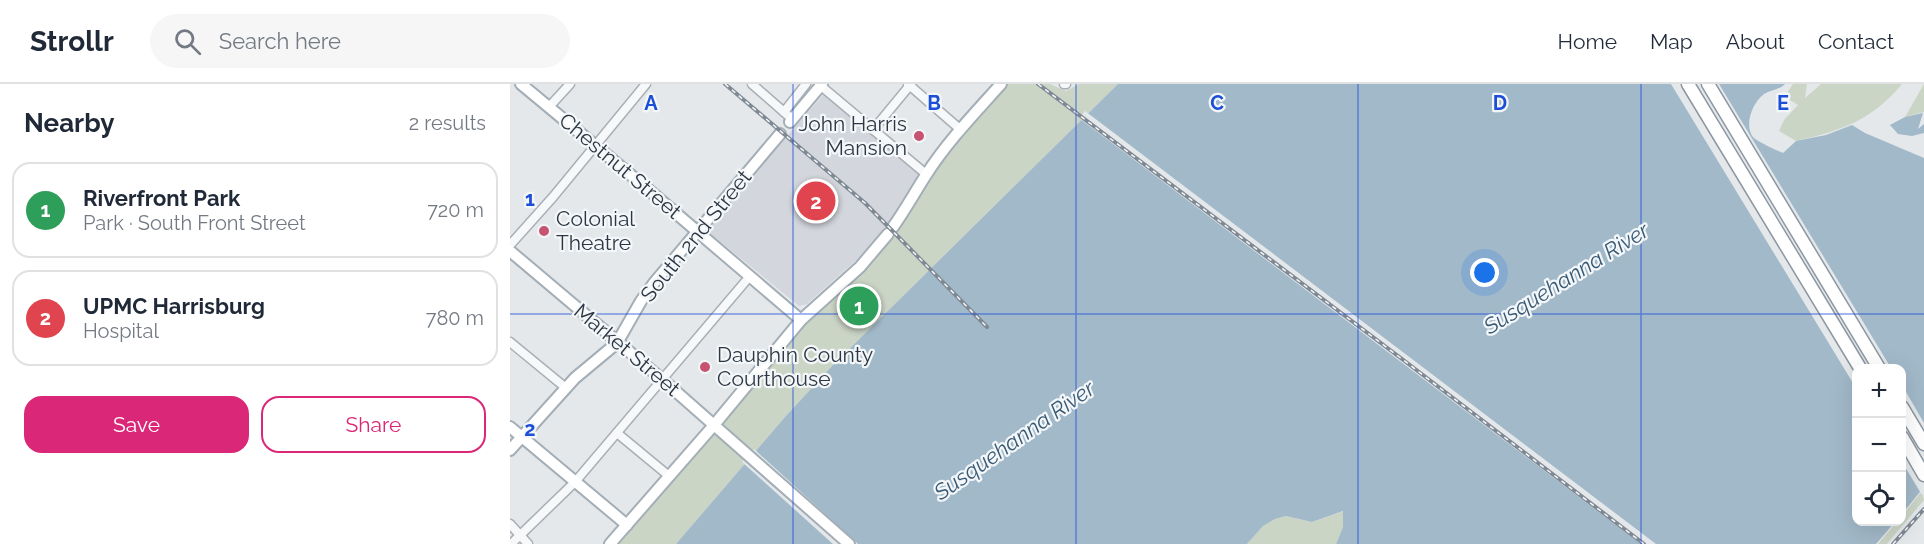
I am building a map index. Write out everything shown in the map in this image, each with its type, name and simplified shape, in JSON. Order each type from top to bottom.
[{"type":"highway","points":[[1688,84],[1857,364]]},
{"type":"highway","points":[[1708,84],[1876,364]]},
{"type":"highway","points":[[1906,414],[1924,444]]},
{"type":"highway","points":[[1906,444],[1924,475]]},
{"type":"main road","name":"Chestnut Street","points":[[521,84],[801,320]]},
{"type":"main road","points":[[610,544],[714,425],[801,320],[860,267],[891,231],[926,174],[961,129],[1001,84]]},
{"type":"main road","points":[[789,118],[821,85]]},
{"type":"main road","name":"South 2nd Street","points":[[510,450],[566,388],[617,343],[641,301],[780,134]]},
{"type":"main road","name":"Market Street","points":[[510,251],[662,379],[849,544]]},
{"type":"main road","points":[[510,427],[627,525]]},
{"type":"street","points":[[549,107],[570,84]]},
{"type":"street","points":[[510,245],[646,84]]},
{"type":"street","points":[[752,84],[789,118],[806,84]]},
{"type":"street","points":[[873,130],[909,84],[961,129]]},
{"type":"street","points":[[821,85],[926,174]]},
{"type":"street","points":[[511,544],[575,482],[750,276]]},
{"type":"street","points":[[510,342],[566,388]]},
{"type":"street","points":[[617,433],[669,476]]},
{"type":"street","points":[[510,524],[528,544]]},
{"type":"shaded area","points":[[824,94],[919,173],[883,232],[863,254],[807,304],[799,306],[705,229]]},
{"type":"green space","points":[[1005,84],[1050,84],[1066,91],[1079,84],[1118,84],[833,365],[676,544],[619,544],[806,323],[861,273],[889,242],[930,179]]},
{"type":"green space","points":[[1793,84],[1807,84],[1805,98],[1821,84],[1902,84],[1879,107],[1855,122],[1827,133],[1796,141],[1779,131],[1784,120],[1798,105],[1790,100],[1787,93]]},
{"type":"green space","points":[[1924,84],[1924,112],[1905,117]]},
{"type":"green space","points":[[1922,491],[1924,500],[1906,521],[1906,511]]},
{"type":"green space","points":[[1344,511],[1343,527],[1336,544],[1247,544],[1263,526],[1275,519],[1286,516],[1312,522]]},
{"type":"green space","points":[[1894,526],[1902,526],[1887,544],[1878,544]]},
{"type":"water","name":"Susquehanna River","points":[[1118,84],[1785,84],[1764,94],[1753,108],[1749,120],[1750,132],[1762,143],[1783,153],[1796,141],[1826,135],[1852,125],[1865,133],[1924,158],[1924,487],[1906,509],[1906,364],[1852,364],[1852,526],[1892,526],[1876,544],[1336,544],[1343,527],[1343,511],[1312,522],[1286,516],[1275,519],[1263,526],[1247,544],[676,544],[833,365]]},
{"type":"water","points":[[1923,113],[1918,129],[1924,124],[1924,133],[1912,136],[1898,134],[1890,125],[1905,117]]},
{"type":"pier","points":[[1671,84],[1719,84],[1889,364],[1852,364],[1852,381]]},
{"type":"pier","points":[[1085,111],[1656,544],[1641,544],[1079,118]]},
{"type":"pier","points":[[1906,392],[1924,423],[1924,492],[1922,495],[1906,469]]},
{"type":"pier","points":[[754,449],[858,544],[833,544],[742,462]]},
{"type":"railway","points":[[725,84],[865,203],[987,327]]},
{"type":"railway","points":[[1038,84],[1644,544]]},
{"type":"railway","points":[[1893,544],[1924,509]]},
{"type":"place","name":"John Harris Mansion","points":[[919,136]]},
{"type":"place","name":"UPMC Harrisburg","points":[[816,201]]},
{"type":"place","name":"Colonial Theatre","points":[[544,231]]},
{"type":"place","name":"Riverfront Park","points":[[859,306]]},
{"type":"place","name":"Dauphin County Courthouse","points":[[705,367]]}]
